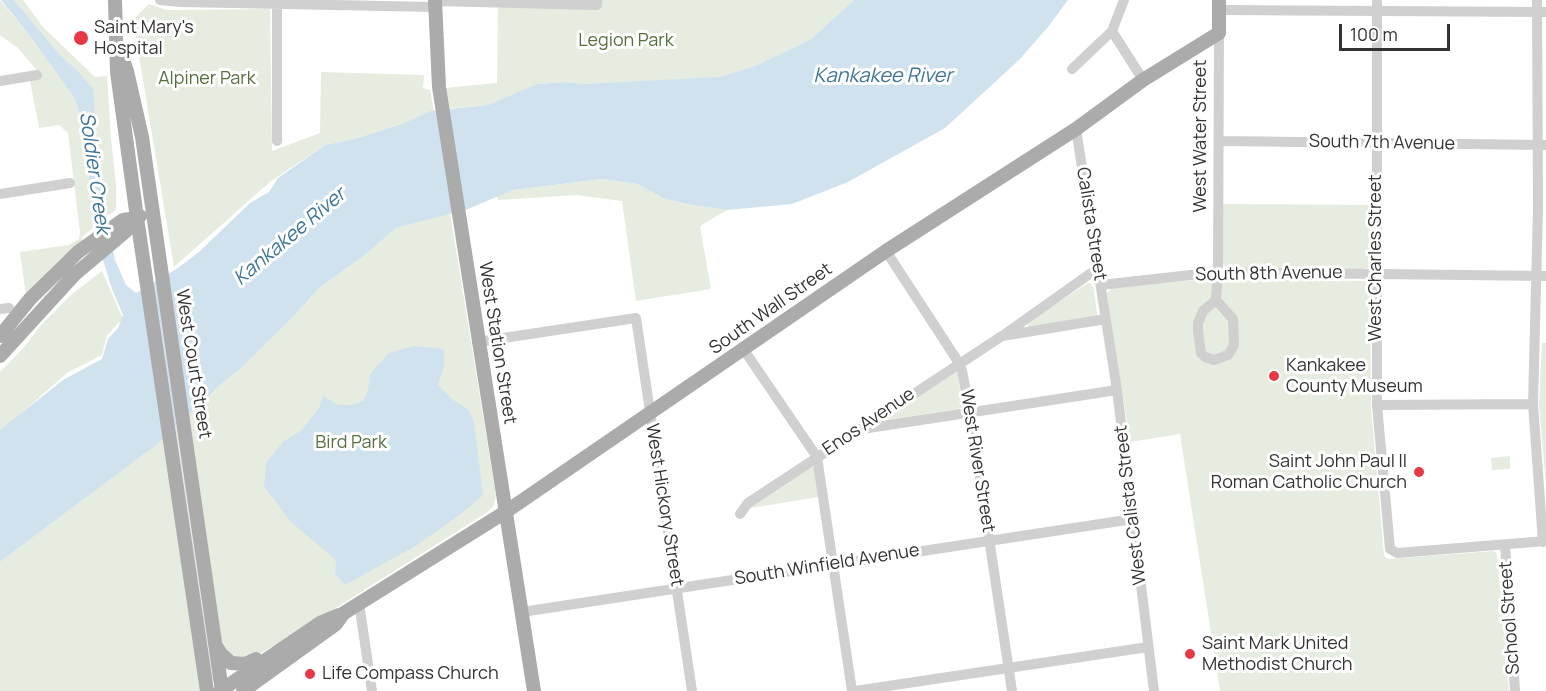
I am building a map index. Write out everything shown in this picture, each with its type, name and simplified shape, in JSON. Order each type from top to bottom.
[{"type":"main road","name":"West Court Street","points":[[115,0],[117,72],[128,224],[145,270],[207,691]]},
{"type":"main road","name":"West Station Street","points":[[435,3],[439,87],[477,342],[507,511],[534,691]]},
{"type":"main road","name":"West Water Street","points":[[1219,5],[1219,33]]},
{"type":"main road","name":"South Wall Street","points":[[221,691],[332,616],[344,613],[507,511],[886,251],[1076,129],[1143,80],[1219,33]]},
{"type":"main road","name":"West Court Street","points":[[118,45],[127,71],[142,137],[221,691]]},
{"type":"main road","points":[[0,336],[30,299],[78,252],[152,208]]},
{"type":"main road","points":[[0,356],[46,303],[128,224]]},
{"type":"main road","name":"South Wall Street","points":[[243,691],[336,624],[344,613]]},
{"type":"main road","points":[[216,645],[226,659],[239,665],[251,662],[296,639]]},
{"type":"street","points":[[160,0],[597,3]]},
{"type":"street","points":[[1072,69],[1112,31],[1124,0]]},
{"type":"street","points":[[277,2],[277,141]]},
{"type":"street","points":[[1219,5],[1540,8],[1541,275],[1533,404],[1545,542],[1505,545]]},
{"type":"street","name":"West Charles Street","points":[[1377,5],[1377,405],[1391,551],[1397,553],[1505,545]]},
{"type":"street","points":[[1112,31],[1143,80]]},
{"type":"street","name":"West Water Street","points":[[1216,300],[1219,33]]},
{"type":"street","points":[[0,81],[37,75]]},
{"type":"street","name":"Calista Street","points":[[1076,129],[1106,319]]},
{"type":"street","name":"South 7th Avenue","points":[[1219,141],[1541,145]]},
{"type":"street","points":[[0,194],[70,183]]},
{"type":"street","name":"West River Street","points":[[886,251],[958,363],[970,412],[1012,691]]},
{"type":"street","name":"Enos Avenue","points":[[740,514],[748,503],[1002,336],[1098,268]]},
{"type":"street","name":"South 8th Avenue","points":[[1101,285],[1218,272],[1541,275]]},
{"type":"street","points":[[1216,300],[1233,319],[1234,345],[1228,355],[1214,360],[1201,353],[1198,323],[1203,311],[1216,300]]},
{"type":"street","name":"West Hickory Street","points":[[477,342],[636,318],[692,691]]},
{"type":"street","name":"Enos Avenue","points":[[1002,336],[1106,319]]},
{"type":"street","name":"West Calista Street","points":[[1106,319],[1117,390],[1154,691]]},
{"type":"street","points":[[744,350],[817,457],[853,691],[1148,647]]},
{"type":"street","points":[[858,429],[1117,390]]},
{"type":"street","points":[[1377,405],[1533,404]]},
{"type":"street","name":"South Winfield Avenue","points":[[522,612],[1133,519]]},
{"type":"street","name":"School Street","points":[[1505,545],[1515,691]]},
{"type":"street","points":[[359,603],[372,691]]},
{"type":"green space","points":[[0,0],[33,40],[75,99],[88,163],[93,228],[26,295],[20,252],[69,245],[79,239],[80,232],[68,133],[59,125],[39,128],[30,81],[41,75],[18,48],[0,35]]},
{"type":"green space","points":[[14,0],[23,0],[44,28],[95,77],[107,76],[116,210],[107,216],[103,174],[98,160],[96,139],[77,70],[61,56]]},
{"type":"green space","name":"Legion Park","points":[[601,0],[854,0],[811,39],[755,66],[715,79],[538,84],[488,105],[447,109],[445,88],[497,83],[498,6]]},
{"type":"green space","name":"Alpiner Park","points":[[149,4],[167,10],[270,9],[272,151],[320,133],[321,72],[424,75],[423,88],[430,90],[434,111],[354,139],[325,145],[271,181],[174,267],[133,20]]},
{"type":"green space","points":[[602,179],[637,184],[663,198],[685,204],[727,210],[700,226],[711,289],[636,301],[622,201],[576,195],[498,200],[497,196],[513,190]]},
{"type":"green space","points":[[1222,204],[1371,205],[1370,267],[1363,269],[1226,267],[1222,263]]},
{"type":"green space","name":"Bird Park","points":[[450,213],[496,496],[493,507],[301,630],[254,657],[239,661],[199,691],[0,691],[0,562],[155,446],[241,368],[318,289],[366,254],[396,228]]},
{"type":"green space","points":[[102,271],[123,319],[107,335],[102,355],[67,373],[0,432],[0,372],[72,294]]},
{"type":"green space","points":[[1206,279],[1368,282],[1370,286],[1371,407],[1384,555],[1390,559],[1494,551],[1497,554],[1509,691],[1220,691],[1180,434],[1130,442],[1107,293],[1112,288]]},
{"type":"green space","points":[[1088,283],[1094,289],[1096,316],[1028,327],[1030,320]]},
{"type":"green space","points":[[1542,343],[1546,343],[1546,486],[1539,404]]},
{"type":"green space","points":[[957,372],[963,408],[886,420],[886,418]]},
{"type":"green space","points":[[1510,456],[1510,469],[1492,470],[1491,458]]},
{"type":"green space","points":[[810,467],[815,468],[818,497],[751,508],[751,506]]},
{"type":"water","name":"Kankakee River","points":[[1,0],[14,0],[61,56],[93,89],[98,160],[103,174],[105,207],[115,260],[126,285],[136,293],[178,268],[199,252],[250,203],[269,192],[278,178],[325,145],[354,139],[402,124],[431,111],[488,105],[537,84],[720,77],[755,66],[811,39],[854,0],[1068,0],[1019,60],[945,128],[848,182],[792,204],[727,210],[686,204],[663,198],[637,184],[602,179],[513,190],[468,209],[396,228],[366,254],[318,289],[241,368],[155,446],[0,562],[0,430],[63,380],[102,359],[108,339],[118,328],[123,315],[112,289],[93,228],[88,163],[75,99]]},
{"type":"water","points":[[414,346],[444,349],[444,366],[438,385],[453,400],[469,410],[474,422],[483,495],[417,545],[345,585],[335,573],[336,560],[290,521],[264,486],[266,463],[283,442],[302,430],[319,408],[323,396],[338,405],[352,405],[363,401],[368,391],[370,375],[376,367],[389,353]]},
{"type":"place","name":"Saint Mary's Hospital","points":[[81,38]]},
{"type":"place","name":"Kankakee County Museum","points":[[1274,376]]},
{"type":"place","name":"Saint John Paul II Roman Catholic Church","points":[[1419,472]]},
{"type":"place","name":"Saint Mark United Methodist Church","points":[[1190,654]]},
{"type":"place","name":"Life Compass Church","points":[[310,674]]},
{"type":"water label","name":"Soldier Creek","points":[[94,173]]}]
